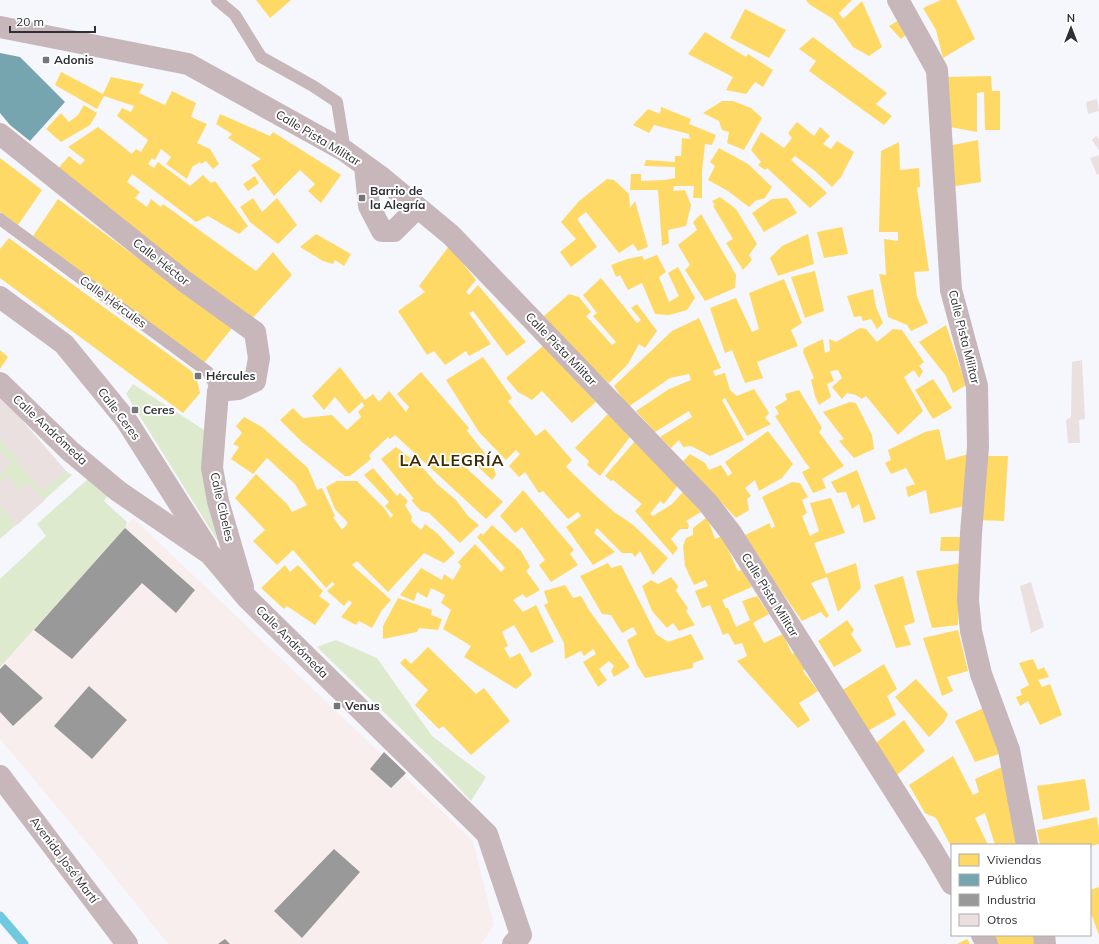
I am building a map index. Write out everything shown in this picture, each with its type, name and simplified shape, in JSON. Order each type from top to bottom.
[{"type":"street","name":"Calle Pista Militar","points":[[898,0],[937,70],[951,290],[977,386],[978,447],[971,534],[968,600],[971,632],[981,674],[1009,750],[1027,844]]},
{"type":"street","name":"Calle Pista Militar","points":[[0,27],[188,64],[344,151],[381,177],[417,208],[452,235],[492,275],[712,509],[735,539],[934,853],[951,882]]},
{"type":"street","name":"Calle Héctor","points":[[0,134],[184,281],[255,332],[259,358],[255,381],[238,389],[218,391]]},
{"type":"street","points":[[365,166],[369,206],[382,232],[394,231],[417,208]]},
{"type":"street","name":"Calle Ceres","points":[[0,297],[64,344],[126,420],[210,554]]},
{"type":"street","name":"Calle Andrómeda","points":[[0,383],[70,451],[118,491],[210,554],[247,598],[487,834],[521,935],[514,944]]},
{"type":"street","name":"Calle Cibeles","points":[[218,391],[212,468],[218,501],[247,598]]},
{"type":"street","name":"Avenida José Martí","points":[[0,776],[127,944]]},
{"type":"lane","points":[[217,0],[235,15],[261,57],[313,86],[337,102],[344,151]]},
{"type":"lane","name":"Calle Hércules","points":[[0,219],[208,372],[218,391]]},
{"type":"shaded area","points":[[133,518],[473,841],[494,925],[481,944],[168,944],[96,854],[0,739],[0,666]]},
{"type":"green space","points":[[133,384],[204,430],[222,538],[217,540],[126,394]]},
{"type":"green space","points":[[0,395],[66,471],[72,475],[0,539]]},
{"type":"green space","points":[[88,479],[108,495],[104,501],[127,522],[125,528],[0,667],[0,579],[46,536],[37,524]]},
{"type":"green space","points":[[336,640],[377,658],[432,736],[486,777],[471,801],[432,759],[317,647]]},
{"type":"building: Viviendas","points":[[256,0],[291,0],[270,18]]},
{"type":"building: Viviendas","points":[[806,0],[852,0],[839,13],[843,19],[862,1],[882,47],[869,56],[853,47],[833,19],[809,4]]},
{"type":"building: Viviendas","points":[[941,0],[956,0],[975,39],[943,58],[936,30],[923,8]]},
{"type":"building: Viviendas","points":[[745,9],[786,30],[769,58],[730,38]]},
{"type":"building: Viviendas","points":[[904,17],[911,30],[901,39],[889,26]]},
{"type":"building: Viviendas","points":[[705,32],[746,57],[748,54],[773,70],[763,87],[755,82],[746,94],[726,90],[733,77],[688,54]]},
{"type":"building: Viviendas","points":[[813,37],[887,93],[876,104],[892,116],[884,125],[809,71],[816,61],[799,49]]},
{"type":"building: Viviendas","points":[[61,72],[103,94],[111,77],[144,84],[139,93],[165,105],[172,91],[196,103],[191,117],[207,124],[197,143],[210,149],[219,164],[213,169],[206,161],[201,164],[200,162],[192,167],[187,179],[166,164],[171,157],[161,149],[155,160],[152,158],[148,164],[154,168],[158,162],[190,186],[203,175],[211,183],[215,181],[248,226],[239,234],[208,216],[196,222],[132,174],[127,182],[140,192],[135,198],[147,207],[151,199],[161,207],[163,204],[256,271],[273,252],[292,275],[248,323],[54,173],[69,156],[80,165],[85,160],[68,147],[98,127],[132,154],[136,149],[141,152],[148,140],[117,116],[122,108],[131,112],[134,106],[104,96],[97,109],[55,85]]},
{"type":"building: Viviendas","points":[[991,76],[992,91],[1000,91],[1000,130],[985,130],[984,92],[977,93],[977,132],[950,127],[946,77]]},
{"type":"building: Viviendas","points":[[722,101],[733,101],[751,108],[762,118],[744,150],[727,143],[729,132],[722,130],[719,121],[703,113]]},
{"type":"building: Viviendas","points":[[84,105],[97,113],[90,125],[61,142],[46,129],[61,113],[69,122],[78,115]]},
{"type":"building: Viviendas","points":[[661,107],[691,119],[689,124],[716,135],[712,145],[705,144],[702,171],[702,198],[693,198],[694,186],[674,186],[673,191],[685,190],[691,205],[686,226],[668,230],[669,243],[662,246],[658,190],[630,190],[631,174],[641,174],[641,181],[675,178],[675,167],[644,166],[646,160],[675,162],[675,156],[681,156],[682,138],[690,139],[689,134],[654,125],[649,133],[633,125],[648,109],[660,114]]},
{"type":"building: Viviendas","points":[[220,114],[270,136],[273,132],[341,175],[321,203],[308,191],[315,184],[300,170],[274,196],[251,165],[261,159],[228,138],[232,134],[216,124]]},
{"type":"building: Viviendas","points":[[797,122],[814,136],[820,127],[830,136],[823,144],[831,149],[837,141],[854,152],[841,177],[832,187],[815,171],[795,156],[791,160],[827,193],[810,208],[767,168],[765,170],[758,165],[761,162],[751,150],[761,132],[784,148],[792,138],[788,133]]},
{"type":"building: Viviendas","points":[[978,140],[981,182],[950,187],[948,146]]},
{"type":"building: Viviendas","points":[[899,142],[900,170],[919,168],[920,187],[917,188],[929,271],[914,272],[917,297],[928,323],[911,331],[907,325],[888,317],[879,274],[886,275],[884,239],[898,241],[898,232],[879,232],[881,151]]},
{"type":"building: Viviendas","points":[[719,148],[748,164],[772,187],[765,198],[755,201],[749,207],[728,191],[708,180],[715,166],[710,162]]},
{"type":"building: Viviendas","points":[[0,158],[42,190],[18,225],[0,212]]},
{"type":"building: Viviendas","points":[[255,176],[259,183],[248,191],[243,184]]},
{"type":"building: Viviendas","points":[[607,179],[614,180],[629,194],[630,208],[635,201],[648,247],[638,251],[633,244],[619,253],[586,212],[577,219],[597,247],[571,267],[560,252],[576,239],[561,222],[579,201]]},
{"type":"building: Viviendas","points":[[720,197],[736,209],[757,244],[749,255],[752,260],[743,270],[726,243],[733,239],[713,206],[715,205],[712,201]]},
{"type":"building: Viviendas","points":[[253,198],[262,212],[277,198],[297,225],[278,244],[250,222],[240,207]]},
{"type":"building: Viviendas","points":[[787,198],[797,213],[764,232],[752,213],[772,199]]},
{"type":"building: Viviendas","points":[[58,199],[232,328],[204,363],[33,236]]},
{"type":"building: Viviendas","points":[[701,214],[736,275],[735,288],[705,301],[685,270],[690,265],[678,245],[697,230],[693,222]]},
{"type":"building: Viviendas","points":[[842,227],[848,254],[824,258],[817,232]]},
{"type":"building: Viviendas","points":[[316,234],[351,254],[344,266],[335,260],[333,264],[323,261],[300,247]]},
{"type":"building: Viviendas","points":[[808,234],[814,264],[778,276],[770,258],[782,246]]},
{"type":"building: Viviendas","points":[[9,238],[190,370],[196,376],[200,393],[183,413],[0,278],[0,249]]},
{"type":"building: Viviendas","points":[[449,246],[476,280],[466,292],[469,295],[478,285],[526,342],[507,356],[473,311],[469,313],[491,344],[469,356],[466,351],[445,365],[434,351],[427,355],[398,311],[425,292],[419,286]]},
{"type":"building: Viviendas","points":[[657,255],[666,272],[659,277],[669,302],[679,296],[668,273],[678,267],[695,298],[687,310],[669,315],[655,314],[642,283],[628,290],[620,275],[616,277],[611,265],[627,259],[642,256],[644,260]]},
{"type":"building: Viviendas","points":[[815,271],[824,311],[805,318],[791,277]]},
{"type":"building: Viviendas","points":[[601,278],[637,323],[641,320],[631,308],[637,304],[657,331],[645,348],[639,344],[628,364],[609,383],[590,366],[586,367],[544,316],[569,294],[579,297],[591,312],[586,316],[612,345],[616,342],[593,316],[597,313],[583,295]]},
{"type":"building: Viviendas","points":[[784,279],[802,323],[791,330],[798,346],[757,362],[763,378],[745,383],[732,350],[725,353],[710,308],[736,298],[752,332],[759,329],[749,293]]},
{"type":"building: Viviendas","points":[[873,289],[876,307],[883,323],[877,329],[871,319],[863,321],[861,316],[854,317],[847,296]]},
{"type":"building: Viviendas","points":[[699,318],[721,368],[713,371],[715,376],[725,373],[730,390],[737,396],[754,389],[769,413],[765,418],[771,424],[747,436],[725,398],[722,400],[744,440],[710,456],[691,446],[683,447],[679,440],[671,448],[660,437],[692,417],[689,411],[655,432],[636,411],[669,389],[691,380],[689,374],[670,378],[628,407],[614,386],[672,331]]},
{"type":"building: Viviendas","points":[[946,325],[966,385],[953,393],[946,376],[919,342]]},
{"type":"building: Viviendas","points":[[860,328],[866,329],[877,342],[893,329],[902,330],[924,362],[919,366],[923,371],[919,378],[914,370],[904,377],[923,411],[898,435],[866,396],[862,399],[856,395],[847,393],[842,399],[832,387],[842,378],[838,370],[830,371],[834,381],[827,384],[831,397],[819,405],[815,396],[811,380],[814,378],[803,352],[804,348],[823,339],[825,353],[830,351],[829,339],[836,342]]},
{"type":"building: Viviendas","points":[[543,346],[596,402],[572,423],[542,391],[532,400],[518,392],[506,378]]},
{"type":"building: Viviendas","points":[[0,350],[8,357],[0,369]]},
{"type":"building: Viviendas","points":[[483,357],[512,398],[508,401],[536,436],[545,429],[572,460],[566,467],[596,496],[614,512],[632,524],[668,558],[653,575],[640,551],[635,557],[632,553],[622,553],[597,528],[594,533],[615,552],[593,565],[566,527],[581,516],[578,512],[568,519],[543,491],[539,493],[525,472],[519,477],[509,466],[520,454],[516,450],[506,460],[479,432],[446,380]]},
{"type":"building: Viviendas","points":[[340,367],[365,400],[373,394],[379,402],[389,391],[406,412],[409,407],[397,394],[421,372],[469,428],[467,431],[492,462],[496,475],[492,480],[469,458],[462,464],[503,502],[486,519],[395,435],[390,439],[388,437],[369,455],[371,459],[350,476],[345,476],[302,442],[280,420],[293,408],[303,418],[332,415],[347,430],[361,417],[358,412],[364,406],[362,402],[349,414],[335,397],[324,410],[312,396]]},
{"type":"building: Viviendas","points":[[933,379],[952,408],[933,419],[915,390]]},
{"type":"building: Viviendas","points":[[799,390],[822,428],[819,432],[844,466],[822,479],[826,488],[813,493],[802,472],[810,468],[775,416],[779,414],[775,407],[787,400],[785,394]]},
{"type":"building: Viviendas","points":[[850,402],[856,403],[872,435],[874,449],[854,458],[839,441],[844,439],[823,412]]},
{"type":"building: Viviendas","points":[[608,414],[630,437],[600,476],[587,465],[589,461],[575,448]]},
{"type":"building: Viviendas","points":[[244,417],[262,427],[308,468],[317,490],[322,488],[335,516],[333,517],[342,530],[348,523],[335,509],[326,487],[337,481],[357,481],[384,508],[391,518],[393,515],[385,506],[389,502],[364,475],[373,468],[397,496],[400,493],[408,501],[405,505],[412,517],[411,521],[421,530],[425,524],[437,533],[455,553],[444,563],[424,553],[388,592],[357,561],[352,565],[391,600],[382,610],[372,628],[359,621],[356,625],[341,617],[352,603],[349,600],[344,606],[327,591],[335,584],[332,582],[326,588],[293,550],[277,565],[253,541],[265,530],[235,498],[256,474],[288,505],[292,512],[307,505],[295,484],[267,458],[253,474],[231,459],[239,447],[233,444],[242,433],[236,426]]},
{"type":"building: Viviendas","points":[[939,429],[946,460],[969,454],[964,506],[930,514],[926,490],[908,497],[906,487],[915,484],[906,468],[891,474],[885,463],[891,460],[888,450],[925,432]]},
{"type":"building: Viviendas","points":[[768,431],[793,464],[782,478],[759,491],[755,480],[745,488],[751,496],[747,499],[749,510],[736,518],[683,461],[690,454],[705,463],[709,470],[721,465],[728,476],[732,473],[725,462]]},
{"type":"building: Viviendas","points":[[635,441],[678,485],[664,504],[660,501],[650,514],[653,516],[672,504],[684,491],[701,512],[686,521],[689,525],[688,529],[680,529],[671,539],[678,548],[673,555],[635,511],[642,504],[613,480],[611,481],[605,476]]},
{"type":"building: Viviendas","points":[[396,447],[422,467],[437,484],[456,500],[468,516],[479,525],[460,543],[429,513],[421,511],[411,500],[414,499],[381,459]]},
{"type":"building: Viviendas","points":[[982,456],[1008,456],[1004,521],[975,520]]},
{"type":"building: Viviendas","points":[[857,470],[876,519],[864,523],[859,504],[852,509],[846,492],[837,493],[831,482]]},
{"type":"building: Viviendas","points":[[792,482],[800,483],[808,497],[802,500],[807,513],[802,516],[810,536],[819,531],[810,503],[831,498],[845,533],[814,543],[826,574],[856,563],[861,588],[838,612],[827,577],[811,583],[829,616],[826,618],[821,612],[802,621],[745,535],[770,523],[771,529],[775,526],[762,497]]},
{"type":"building: Viviendas","points":[[523,490],[574,550],[570,554],[578,565],[551,582],[539,565],[545,560],[522,527],[515,533],[500,516]]},
{"type":"building: Viviendas","points":[[707,517],[715,539],[722,536],[738,571],[742,570],[752,587],[722,600],[726,608],[728,608],[736,627],[750,620],[742,601],[757,596],[769,614],[753,623],[764,643],[783,634],[792,654],[797,652],[807,667],[803,671],[818,691],[799,703],[810,720],[798,728],[737,661],[747,656],[742,643],[735,645],[728,633],[723,635],[710,605],[702,608],[695,591],[708,586],[705,580],[694,585],[685,566],[683,546],[686,538],[693,535],[693,528]]},
{"type":"building: Viviendas","points":[[492,525],[521,551],[530,567],[526,571],[540,590],[526,598],[523,594],[513,600],[523,612],[536,605],[554,642],[531,653],[514,625],[502,632],[508,646],[504,648],[510,658],[520,653],[532,675],[516,689],[464,657],[471,646],[443,629],[451,610],[441,603],[445,595],[431,588],[427,598],[417,592],[414,601],[400,595],[421,568],[442,580],[444,574],[453,580],[461,566],[458,562],[475,544],[501,572],[505,568],[477,537],[481,533],[483,535]]},
{"type":"building: Viviendas","points":[[941,537],[963,537],[962,551],[940,551]]},
{"type":"building: Viviendas","points":[[608,563],[611,568],[621,565],[656,634],[668,642],[691,634],[704,659],[693,663],[693,668],[645,678],[637,665],[627,640],[637,634],[633,627],[622,633],[611,615],[602,614],[580,576]]},
{"type":"building: Viviendas","points":[[961,563],[958,625],[932,628],[916,571]]},
{"type":"building: Viviendas","points":[[285,565],[290,572],[298,565],[323,591],[319,596],[330,604],[315,625],[287,606],[284,609],[261,588]]},
{"type":"building: Viviendas","points":[[903,576],[915,622],[904,626],[911,645],[896,648],[874,585]]},
{"type":"building: Viviendas","points":[[671,577],[678,586],[676,591],[688,608],[686,611],[695,625],[679,631],[673,623],[667,628],[652,611],[642,586],[651,580],[658,584]]},
{"type":"building: Viviendas","points":[[565,585],[573,598],[581,596],[589,610],[630,667],[614,677],[611,671],[614,666],[609,661],[599,669],[607,680],[598,687],[583,662],[596,654],[593,649],[584,656],[581,651],[565,659],[564,643],[544,605],[548,603],[544,591]]},
{"type":"building: Viviendas","points":[[398,598],[432,610],[431,615],[442,619],[438,630],[419,628],[417,632],[383,639],[383,626]]},
{"type":"building: Viviendas","points":[[847,620],[854,630],[851,634],[862,651],[834,667],[818,641]]},
{"type":"building: Viviendas","points":[[958,630],[968,671],[947,677],[953,691],[942,696],[923,638]]},
{"type":"building: Viviendas","points":[[428,647],[476,694],[484,688],[510,721],[471,755],[443,726],[439,729],[415,705],[428,690],[400,663],[405,658],[411,664]]},
{"type":"building: Viviendas","points":[[1033,659],[1038,670],[1044,667],[1049,677],[1038,680],[1042,687],[1050,684],[1062,715],[1040,725],[1028,701],[1020,706],[1016,697],[1022,695],[1020,690],[1029,685],[1019,663]]},
{"type":"building: Viviendas","points":[[884,664],[897,689],[887,696],[896,715],[866,732],[841,691]]},
{"type":"building: Viviendas","points":[[916,679],[948,714],[944,722],[929,737],[895,697]]},
{"type":"building: Viviendas","points":[[986,707],[1002,753],[975,762],[955,721]]},
{"type":"building: Viviendas","points":[[904,720],[925,751],[897,775],[876,743]]},
{"type":"building: Viviendas","points":[[953,756],[973,795],[979,792],[975,779],[1004,766],[1020,844],[995,844],[985,813],[975,818],[988,844],[951,844],[951,846],[936,818],[925,813],[909,785]]},
{"type":"building: Viviendas","points":[[1085,779],[1090,810],[1043,820],[1037,786]]},
{"type":"building: Viviendas","points":[[1097,817],[1099,844],[1091,846],[1091,844],[1040,844],[1037,830]]},
{"type":"building: Viviendas","points":[[1099,887],[1099,935],[1091,914],[1091,890]]},
{"type":"building: Viviendas","points":[[991,936],[1033,936],[1035,944],[995,944]]},
{"type":"building: Viviendas","points":[[967,939],[970,944],[957,944]]},
{"type":"building: Público","points":[[0,53],[20,57],[65,102],[30,141],[10,125],[0,113]]},
{"type":"building: Industria","points":[[125,528],[195,590],[176,613],[142,583],[72,659],[34,630]]},
{"type":"building: Industria","points":[[5,664],[43,698],[13,726],[0,712],[0,669]]},
{"type":"building: Industria","points":[[89,686],[127,720],[92,759],[54,726]]},
{"type":"building: Industria","points":[[384,752],[406,773],[391,788],[370,769]]},
{"type":"building: Industria","points":[[334,849],[360,872],[302,938],[274,911]]},
{"type":"building: Industria","points":[[225,939],[230,944],[218,944]]},
{"type":"building: Otros","points":[[1097,99],[1099,111],[1088,114],[1086,102]]},
{"type":"building: Otros","points":[[1096,136],[1099,139],[1099,150],[1092,140]]},
{"type":"building: Otros","points":[[1099,155],[1099,174],[1097,175],[1090,158]]},
{"type":"building: Otros","points":[[1082,360],[1085,419],[1079,420],[1080,443],[1068,443],[1066,420],[1071,417],[1072,362]]},
{"type":"building: Otros","points":[[0,395],[66,471],[42,491],[0,439]]},
{"type":"building: Otros","points":[[0,451],[11,463],[0,474]]},
{"type":"building: Otros","points":[[7,476],[20,490],[27,482],[45,500],[17,525],[0,505],[0,482]]},
{"type":"building: Otros","points":[[1031,582],[1044,627],[1031,633],[1020,586]]},
{"type":"waterway","points":[[0,916],[24,944]]},
{"type":"place","name":"Adonis","points":[[46,60]]},
{"type":"place","name":"Barrio de la Alegría","points":[[362,198]]},
{"type":"place","name":"Hércules","points":[[198,376]]},
{"type":"place","name":"Ceres","points":[[135,410]]},
{"type":"place","name":"Venus","points":[[337,706]]},
{"type":"district","name":"LA ALEGRÍA","points":[[452,460]]}]
